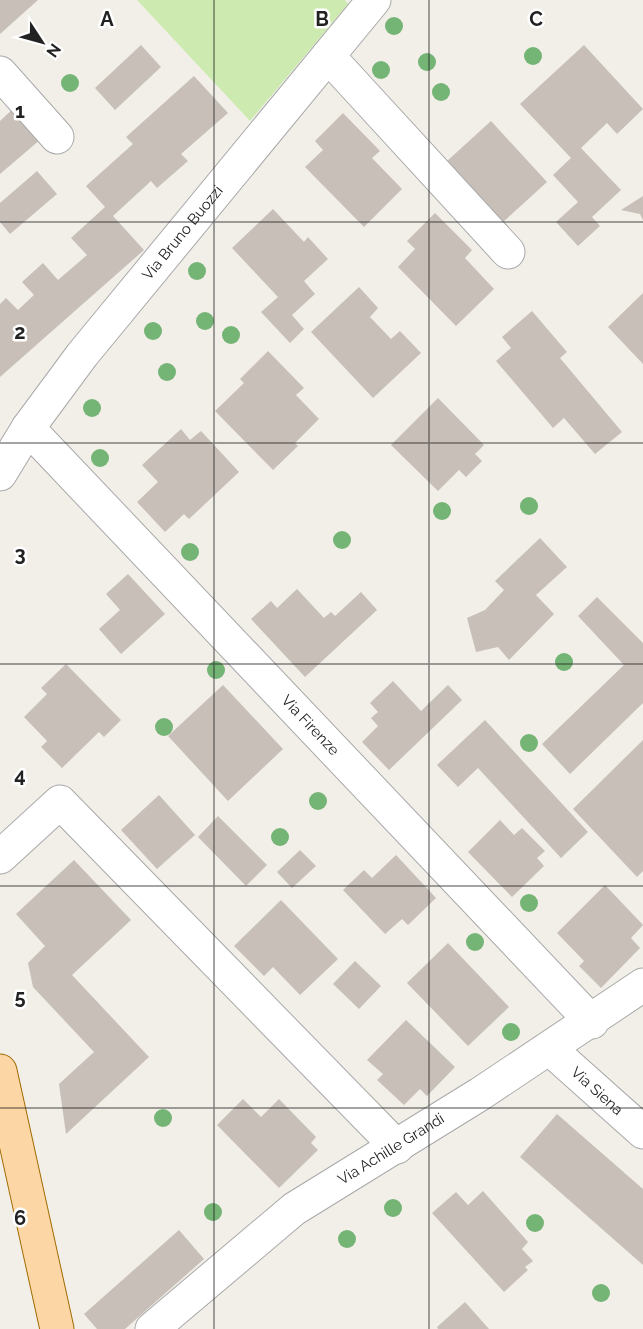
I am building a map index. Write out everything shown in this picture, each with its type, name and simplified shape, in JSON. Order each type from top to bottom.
[{"type":"main road","points":[[0,1071],[57,1329]]},
{"type":"street","name":"Via Bruno Buozzi","points":[[0,474],[28,428],[89,346],[374,0]]},
{"type":"street","points":[[328,56],[508,252]]},
{"type":"street","points":[[0,73],[57,137]]},
{"type":"street","name":"Via Firenze","points":[[28,428],[592,1022]]},
{"type":"street","points":[[0,857],[60,802],[397,1147]]},
{"type":"street","name":"Via Achille Grandi","points":[[152,1329],[294,1209],[397,1147],[550,1049],[643,985]]},
{"type":"street","name":"Via Siena","points":[[550,1049],[643,1132]]},
{"type":"green space","points":[[137,0],[345,0],[348,4],[250,121]]},
{"type":"building","points":[[0,0],[38,0],[0,34]]},
{"type":"building","points":[[141,45],[161,67],[115,110],[95,88]]},
{"type":"building","points":[[584,45],[643,109],[617,134],[607,123],[581,148],[621,190],[592,217],[600,226],[578,246],[556,222],[578,202],[553,175],[571,158],[520,104]]},
{"type":"building","points":[[194,76],[228,113],[181,154],[188,161],[157,188],[151,181],[113,216],[144,250],[0,377],[0,304],[6,298],[18,310],[34,295],[22,282],[43,263],[58,280],[87,255],[71,238],[105,207],[86,186],[133,144],[126,137]]},
{"type":"building","points":[[14,108],[41,139],[0,174],[0,121]]},
{"type":"building","points":[[343,113],[380,151],[372,158],[402,189],[364,227],[305,167],[323,150],[315,141]]},
{"type":"building","points":[[491,121],[547,182],[502,223],[446,162]]},
{"type":"building","points":[[37,171],[57,194],[10,234],[0,222],[0,203]]},
{"type":"building","points":[[643,196],[643,220],[640,214],[621,210]]},
{"type":"building","points":[[273,209],[304,242],[308,237],[328,259],[304,281],[315,294],[292,315],[304,329],[290,343],[261,312],[278,297],[232,248]]},
{"type":"building","points":[[435,213],[472,250],[465,258],[494,289],[456,326],[398,267],[415,249],[407,241]]},
{"type":"building","points":[[359,287],[378,308],[370,317],[391,339],[400,331],[421,353],[373,398],[311,332]]},
{"type":"building","points":[[643,293],[643,364],[608,327]]},
{"type":"building","points":[[532,311],[567,352],[560,358],[622,432],[595,454],[564,418],[553,428],[496,361],[511,348],[502,337]]},
{"type":"building","points":[[268,351],[304,388],[296,395],[319,419],[295,443],[298,446],[273,470],[215,411],[244,383],[240,379]]},
{"type":"building","points":[[438,398],[484,445],[475,454],[482,461],[466,477],[459,470],[438,491],[391,445]]},
{"type":"building","points":[[181,429],[190,440],[201,431],[239,472],[189,519],[184,514],[165,532],[137,502],[158,482],[142,465]]},
{"type":"building","points":[[540,538],[567,567],[536,595],[554,614],[509,660],[498,647],[476,652],[467,618],[485,610],[504,590],[495,581]]},
{"type":"building","points":[[128,574],[165,614],[121,654],[99,629],[120,610],[106,594]]},
{"type":"building","points":[[297,589],[324,618],[331,612],[335,616],[361,592],[377,610],[305,677],[251,619],[271,601],[277,608]]},
{"type":"building","points":[[597,597],[643,643],[643,703],[570,774],[542,744],[624,665],[578,616]]},
{"type":"building","points":[[66,664],[121,720],[104,737],[99,732],[62,768],[41,747],[47,741],[24,717],[47,694],[41,688]]},
{"type":"building","points":[[393,681],[421,711],[448,685],[462,700],[389,770],[362,742],[378,726],[371,718],[378,712],[370,703]]},
{"type":"building","points":[[223,685],[283,749],[228,801],[168,736]]},
{"type":"building","points":[[485,720],[588,832],[561,858],[478,768],[458,787],[437,765]]},
{"type":"building","points":[[643,740],[643,871],[637,877],[573,809]]},
{"type":"building","points":[[159,795],[195,835],[157,869],[121,830]]},
{"type":"building","points":[[218,816],[267,865],[246,886],[198,837]]},
{"type":"building","points":[[500,820],[514,835],[522,828],[545,851],[537,858],[544,866],[512,897],[468,852]]},
{"type":"building","points":[[300,850],[316,866],[292,888],[277,872]]},
{"type":"building","points":[[396,855],[436,898],[408,925],[402,919],[385,934],[343,890],[364,870],[372,878]]},
{"type":"building","points":[[74,860],[131,920],[72,975],[149,1057],[66,1134],[59,1084],[94,1052],[33,987],[28,963],[45,946],[16,914]]},
{"type":"building","points":[[605,885],[643,925],[631,938],[640,948],[601,988],[579,966],[584,961],[557,933]]},
{"type":"building","points":[[281,900],[338,959],[300,995],[273,967],[264,976],[234,946]]},
{"type":"building","points":[[448,943],[509,1007],[468,1046],[407,983]]},
{"type":"building","points":[[355,961],[381,986],[359,1009],[333,984]]},
{"type":"building","points":[[406,1020],[455,1067],[427,1096],[420,1089],[404,1105],[377,1080],[383,1074],[367,1060]]},
{"type":"building","points":[[243,1099],[261,1117],[279,1099],[316,1137],[311,1143],[318,1150],[279,1188],[217,1125]]},
{"type":"building","points":[[557,1114],[643,1189],[643,1265],[520,1157]]},
{"type":"building","points":[[483,1191],[528,1242],[522,1249],[533,1261],[525,1267],[528,1270],[504,1292],[432,1213],[456,1192],[468,1205]]},
{"type":"building","points":[[179,1230],[204,1259],[125,1329],[97,1329],[84,1314]]},
{"type":"building","points":[[465,1302],[489,1329],[438,1329],[437,1327]]}]
